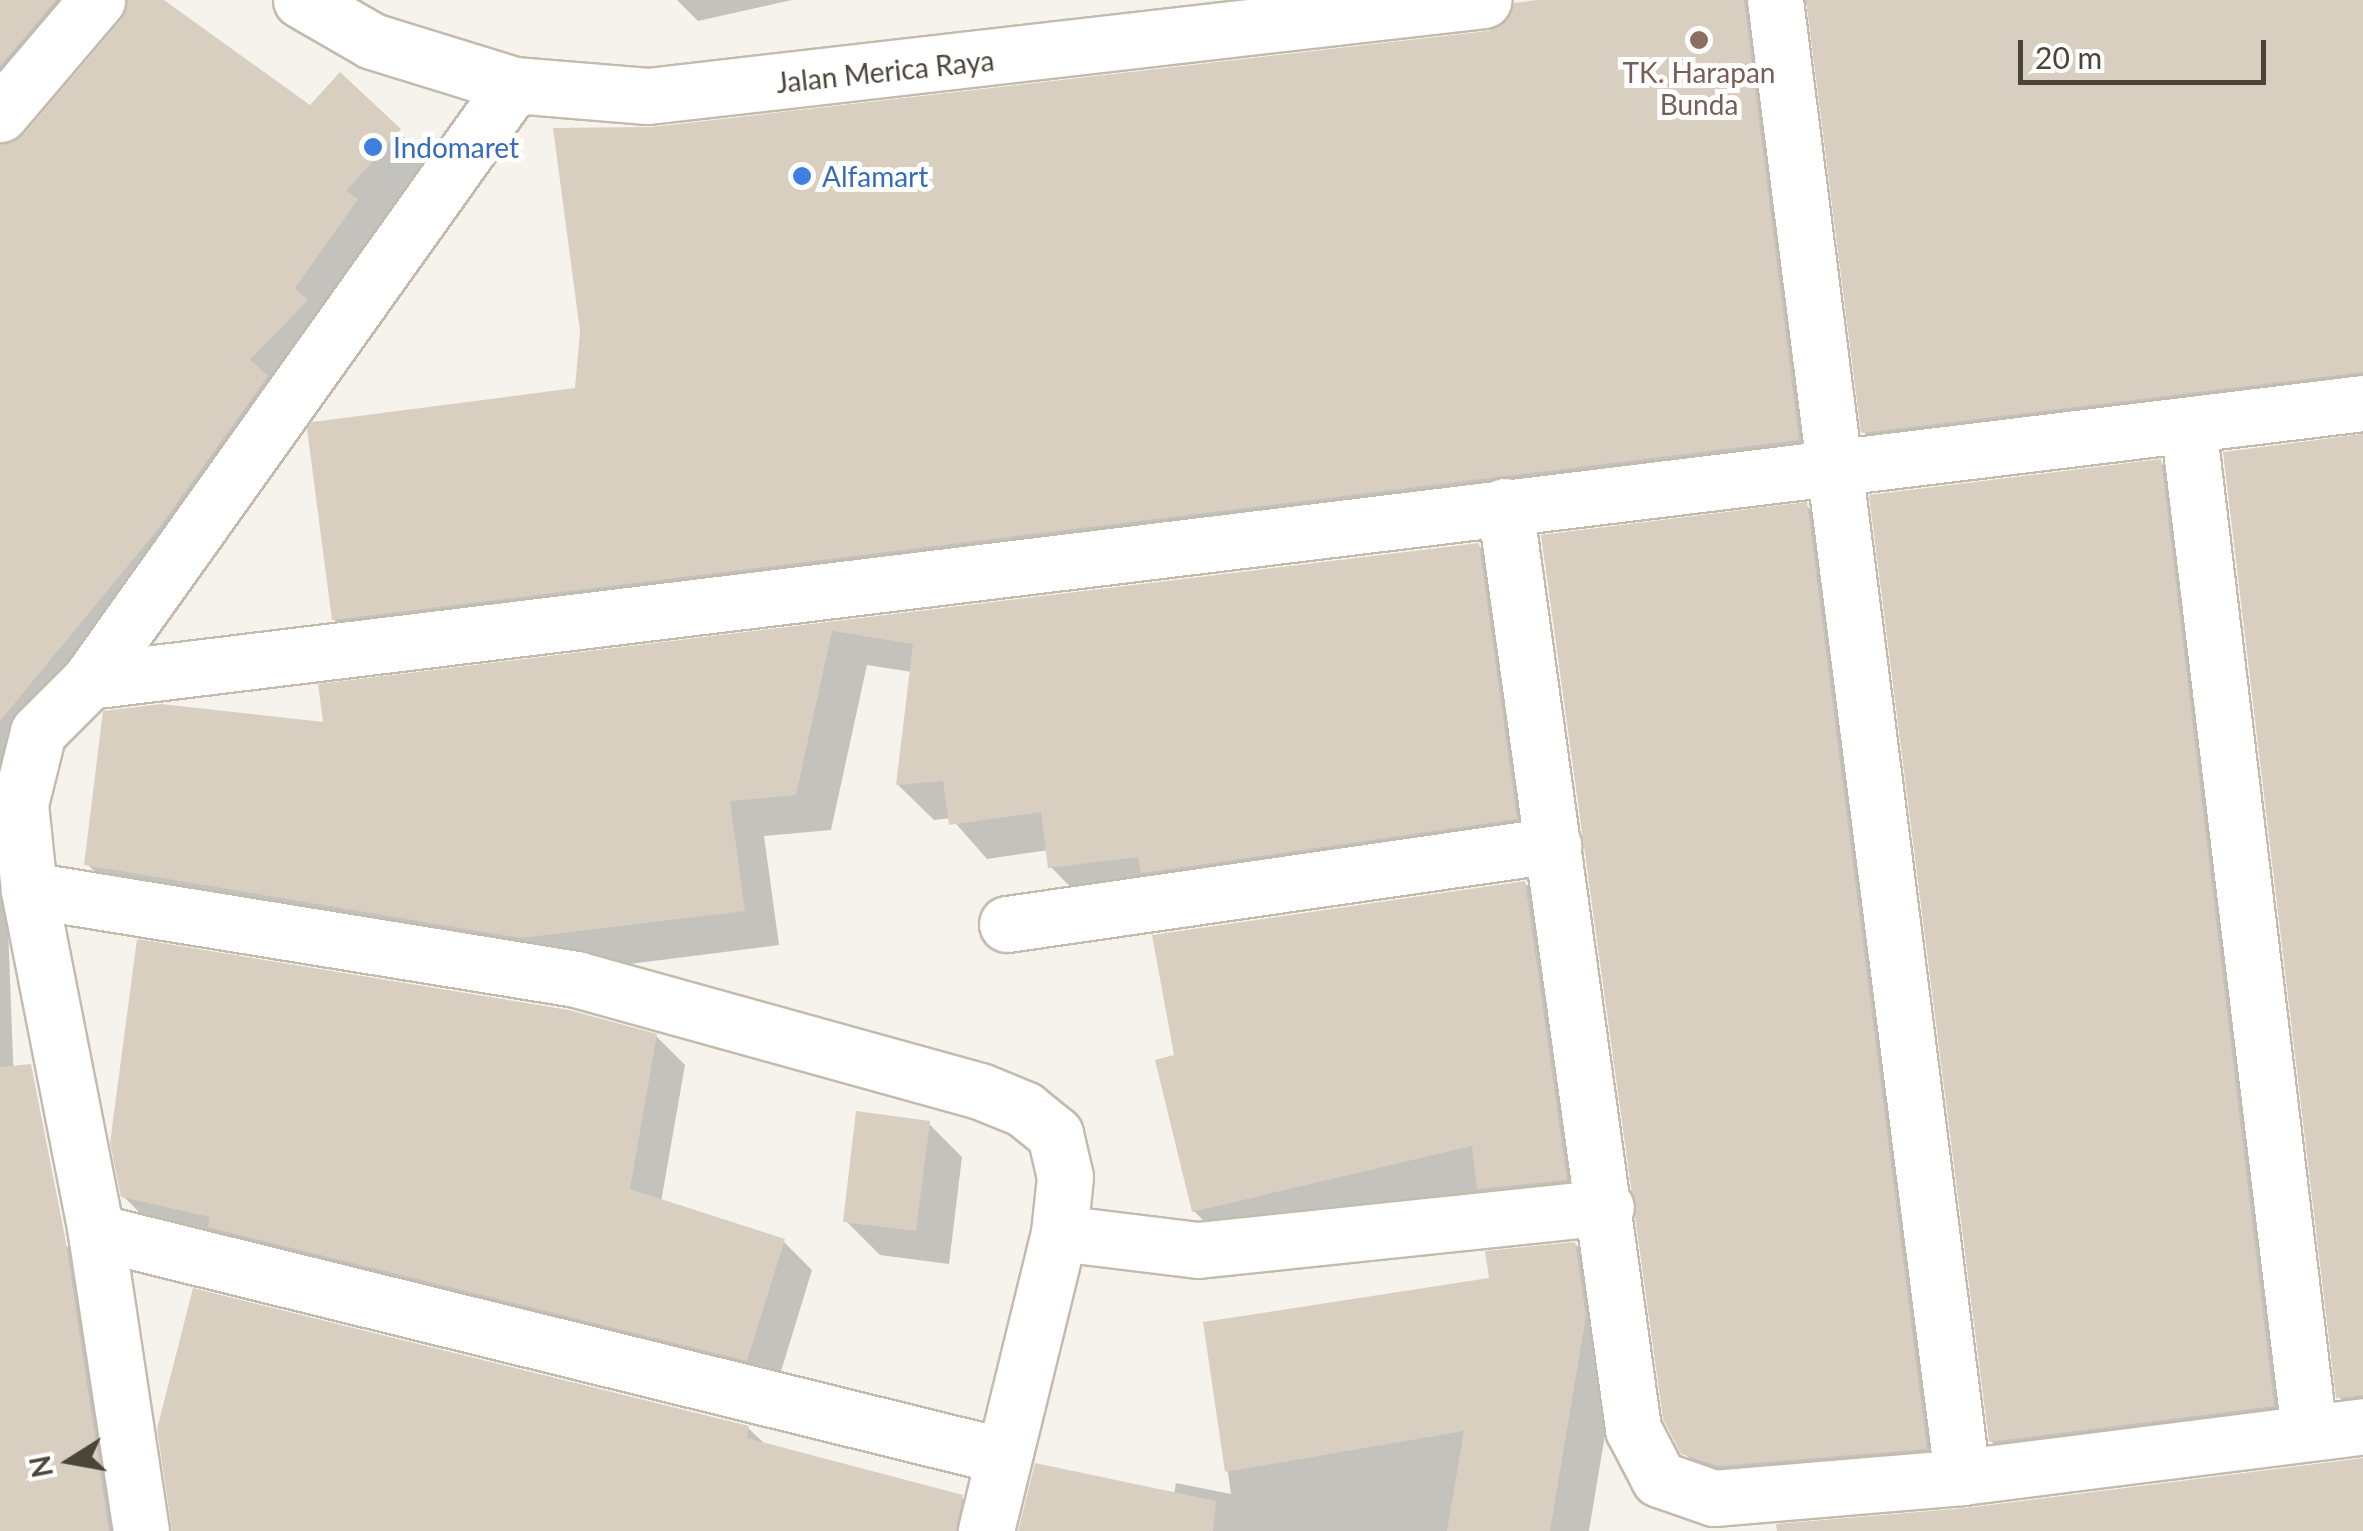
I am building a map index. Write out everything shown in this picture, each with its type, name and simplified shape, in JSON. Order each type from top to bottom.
[{"type":"street","points":[[0,114],[96,0]]},
{"type":"street","name":"Jalan Merica Raya","points":[[301,0],[372,41],[514,84],[648,96],[1112,23],[1484,0]]},
{"type":"street","points":[[1775,0],[1839,469],[1962,1478]]},
{"type":"street","points":[[140,1531],[96,1232],[29,890],[20,804],[38,732],[89,681],[514,84]]},
{"type":"street","points":[[89,681],[2363,403]]},
{"type":"street","points":[[2188,425],[2308,1432]]},
{"type":"street","points":[[1505,506],[1606,1207],[1633,1429],[1659,1479],[1714,1498],[1962,1478],[2363,1426]]},
{"type":"street","points":[[1008,924],[1553,845]]},
{"type":"street","points":[[29,890],[576,978],[980,1091],[1024,1109],[1055,1134],[1065,1177],[1059,1233],[986,1531]]},
{"type":"street","points":[[1059,1233],[1198,1250],[1606,1207]]},
{"type":"street","points":[[96,1232],[1003,1456]]},
{"type":"building","points":[[0,0],[56,0],[0,66]]},
{"type":"building","points":[[127,0],[164,0],[310,105],[340,72],[401,129],[346,191],[358,199],[295,288],[308,300],[250,360],[268,376],[159,528],[0,721],[0,144],[24,134],[121,20]]},
{"type":"building","points":[[1744,0],[1799,440],[332,620],[307,429],[312,422],[575,388],[580,331],[553,128],[652,127],[1488,31],[1503,24],[1514,3]]},
{"type":"building","points":[[1806,0],[2363,0],[2363,372],[1861,433]]},
{"type":"building","points":[[2363,434],[2363,1395],[2336,1398],[2223,452]]},
{"type":"building","points":[[2161,459],[2274,1406],[1989,1442],[1869,495]]},
{"type":"building","points":[[1807,502],[1927,1449],[1718,1466],[1681,1454],[1663,1419],[1541,535]]},
{"type":"building","points":[[1479,543],[1517,819],[1141,873],[1138,857],[1048,868],[1041,812],[949,825],[943,781],[896,785],[913,644],[832,631],[796,795],[730,801],[745,911],[521,938],[84,865],[103,711],[161,704],[323,722],[318,684]]},
{"type":"building","points":[[1525,881],[1567,1180],[1477,1189],[1472,1146],[1192,1212],[1155,1060],[1174,1055],[1152,935]]},
{"type":"building","points":[[137,939],[569,1010],[657,1034],[630,1189],[785,1239],[747,1361],[208,1227],[210,1217],[121,1197],[110,1143]]},
{"type":"building","points":[[31,1064],[65,1237],[109,1531],[0,1531],[0,1067]]},
{"type":"building","points":[[856,1111],[930,1121],[916,1231],[843,1222]]},
{"type":"building","points":[[1575,1242],[1586,1316],[1550,1531],[1447,1531],[1464,1431],[1225,1472],[1203,1322],[1489,1278],[1485,1251]]},
{"type":"building","points":[[193,1288],[749,1426],[747,1438],[963,1495],[956,1531],[172,1531],[157,1429]]},
{"type":"building","points":[[2363,1458],[2363,1531],[1777,1531],[1776,1524],[1966,1508]]},
{"type":"building","points":[[1035,1463],[1216,1501],[1213,1531],[1018,1531]]},
{"type":"place","name":"TK. Harapan Bunda","points":[[1699,40]]},
{"type":"place","name":"Indomaret","points":[[373,147]]},
{"type":"place","name":"Alfamart","points":[[802,176]]}]
